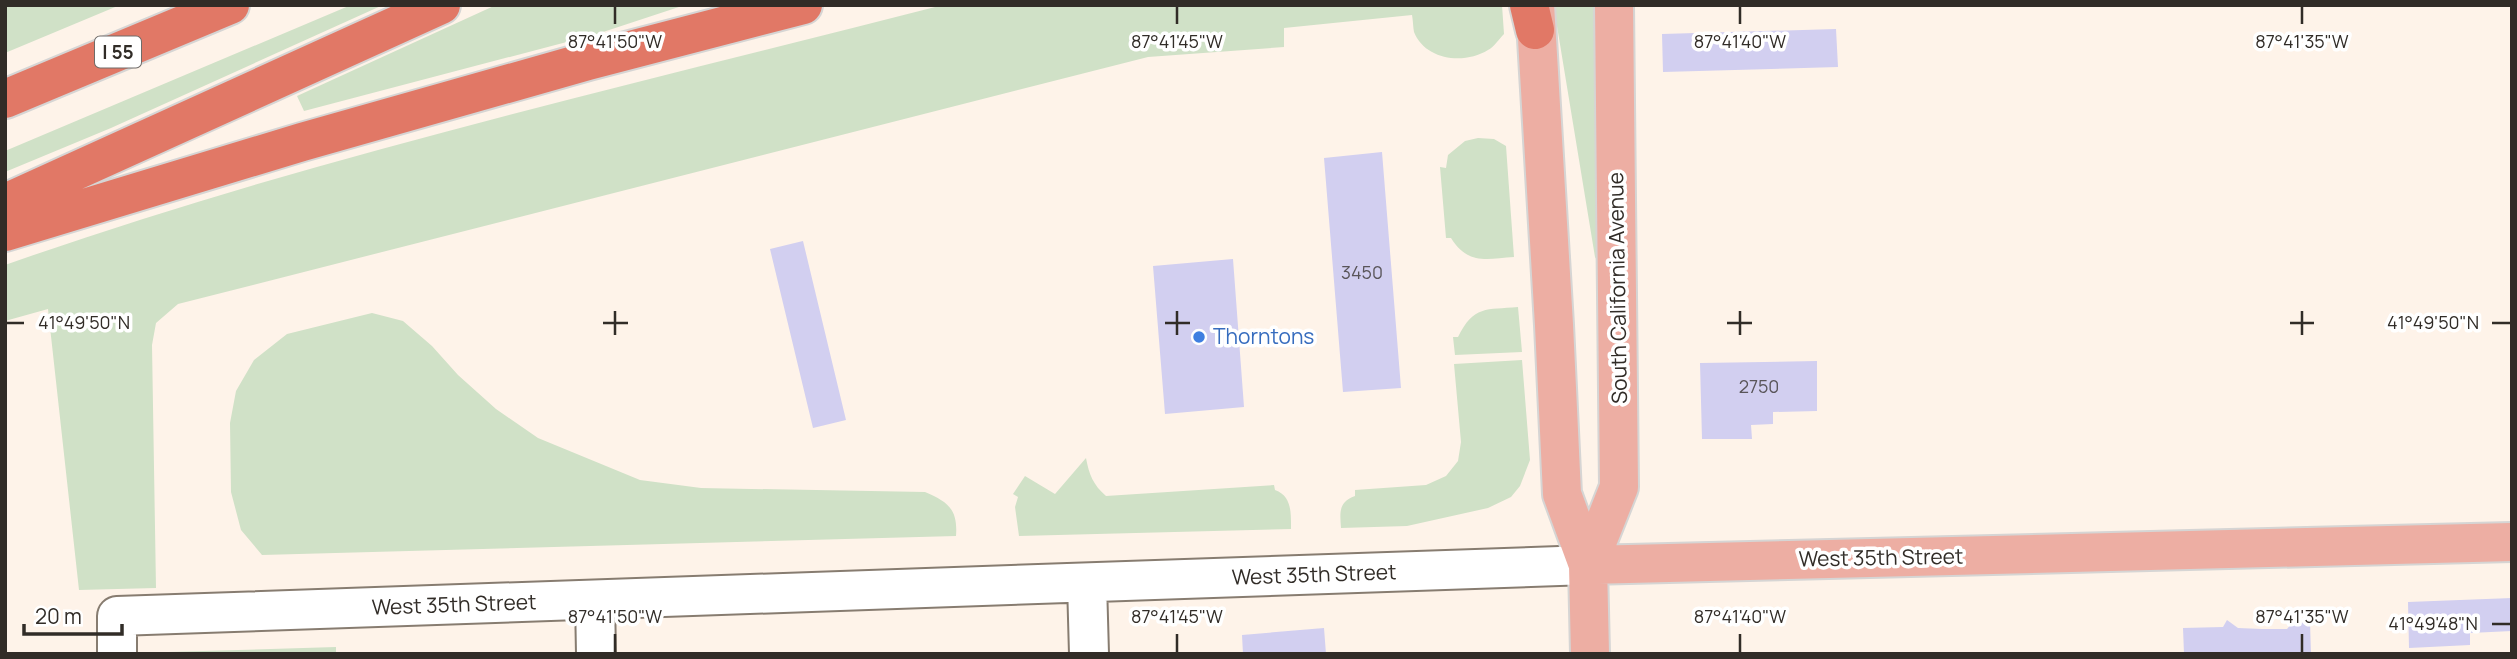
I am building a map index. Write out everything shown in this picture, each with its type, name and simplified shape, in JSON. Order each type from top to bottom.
[{"type":"highway","name":"I 55","points":[[5,99],[230,5]]},
{"type":"highway","points":[[5,203],[441,5]]},
{"type":"highway","points":[[5,232],[302,142],[588,61],[803,5]]},
{"type":"main road","name":"South California Avenue","points":[[1588,565],[1619,487],[1614,5]]},
{"type":"main road","name":"South California Avenue","points":[[1533,13],[1555,325],[1562,494],[1588,565],[1590,654]]},
{"type":"main road","name":"West 35th Street","points":[[1588,565],[2512,542]]},
{"type":"street","name":"West 35th Street","points":[[117,654],[117,616],[1588,565]]},
{"type":"street","points":[[1087,583],[1089,654]]},
{"type":"street","points":[[595,600],[596,654]]},
{"type":"green space","points":[[5,5],[120,5],[5,53]]},
{"type":"green space","points":[[351,5],[383,5],[111,128],[5,172],[5,151]]},
{"type":"green space","points":[[496,5],[685,5],[597,34],[304,111],[297,96]]},
{"type":"green space","points":[[943,5],[1502,5],[1504,34],[1488,50],[1478,55],[1457,58],[1436,54],[1427,49],[1414,32],[1412,15],[1284,28],[1284,47],[1148,57],[178,304],[156,323],[152,345],[156,588],[79,590],[48,309],[5,321],[5,265],[236,190],[353,157],[589,94]]},
{"type":"green space","points":[[1556,5],[1594,5],[1599,264],[1595,257],[1556,20]]},
{"type":"green space","points":[[1494,139],[1506,146],[1514,257],[1478,258],[1464,253],[1451,238],[1446,238],[1440,167],[1446,168],[1448,155],[1465,141]]},
{"type":"green space","points":[[1518,307],[1522,352],[1455,355],[1453,337],[1458,337],[1476,314],[1489,309]]},
{"type":"green space","points":[[372,313],[403,321],[496,409],[538,438],[640,480],[701,488],[925,492],[940,499],[950,508],[955,519],[956,536],[262,555],[241,530],[231,492],[230,423],[236,391],[254,360],[287,334]]},
{"type":"green space","points":[[1522,360],[1530,460],[1520,486],[1511,497],[1488,508],[1407,526],[1341,528],[1341,509],[1349,498],[1355,496],[1355,490],[1426,485],[1446,476],[1458,461],[1461,442],[1454,364]]},
{"type":"green space","points":[[1086,458],[1092,479],[1106,496],[1274,485],[1275,490],[1288,501],[1291,529],[1019,536],[1015,507],[1018,497],[1013,494],[1025,476],[1055,494]]},
{"type":"green space","points":[[336,647],[336,654],[167,654],[168,652]]},
{"type":"building","points":[[1836,29],[1838,67],[1663,72],[1662,34]]},
{"type":"building","name":"Thorntons","points":[[1382,152],[1401,388],[1343,392],[1324,158]]},
{"type":"building","points":[[803,241],[846,420],[813,428],[770,249]]},
{"type":"building","name":"Thorntons","points":[[1233,259],[1244,407],[1165,414],[1153,266]]},
{"type":"building","points":[[1817,361],[1817,411],[1773,412],[1773,424],[1751,425],[1752,439],[1702,439],[1700,363]]},
{"type":"building","points":[[2512,598],[2512,631],[2470,633],[2470,645],[2409,648],[2408,602]]},
{"type":"building","points":[[2227,620],[2238,628],[2262,629],[2287,629],[2292,623],[2310,622],[2311,654],[2184,654],[2183,628],[2223,627]]},
{"type":"building","points":[[1324,628],[1326,654],[1243,654],[1242,635]]},
{"type":"place","name":"Thorntons","points":[[1199,337]]}]
